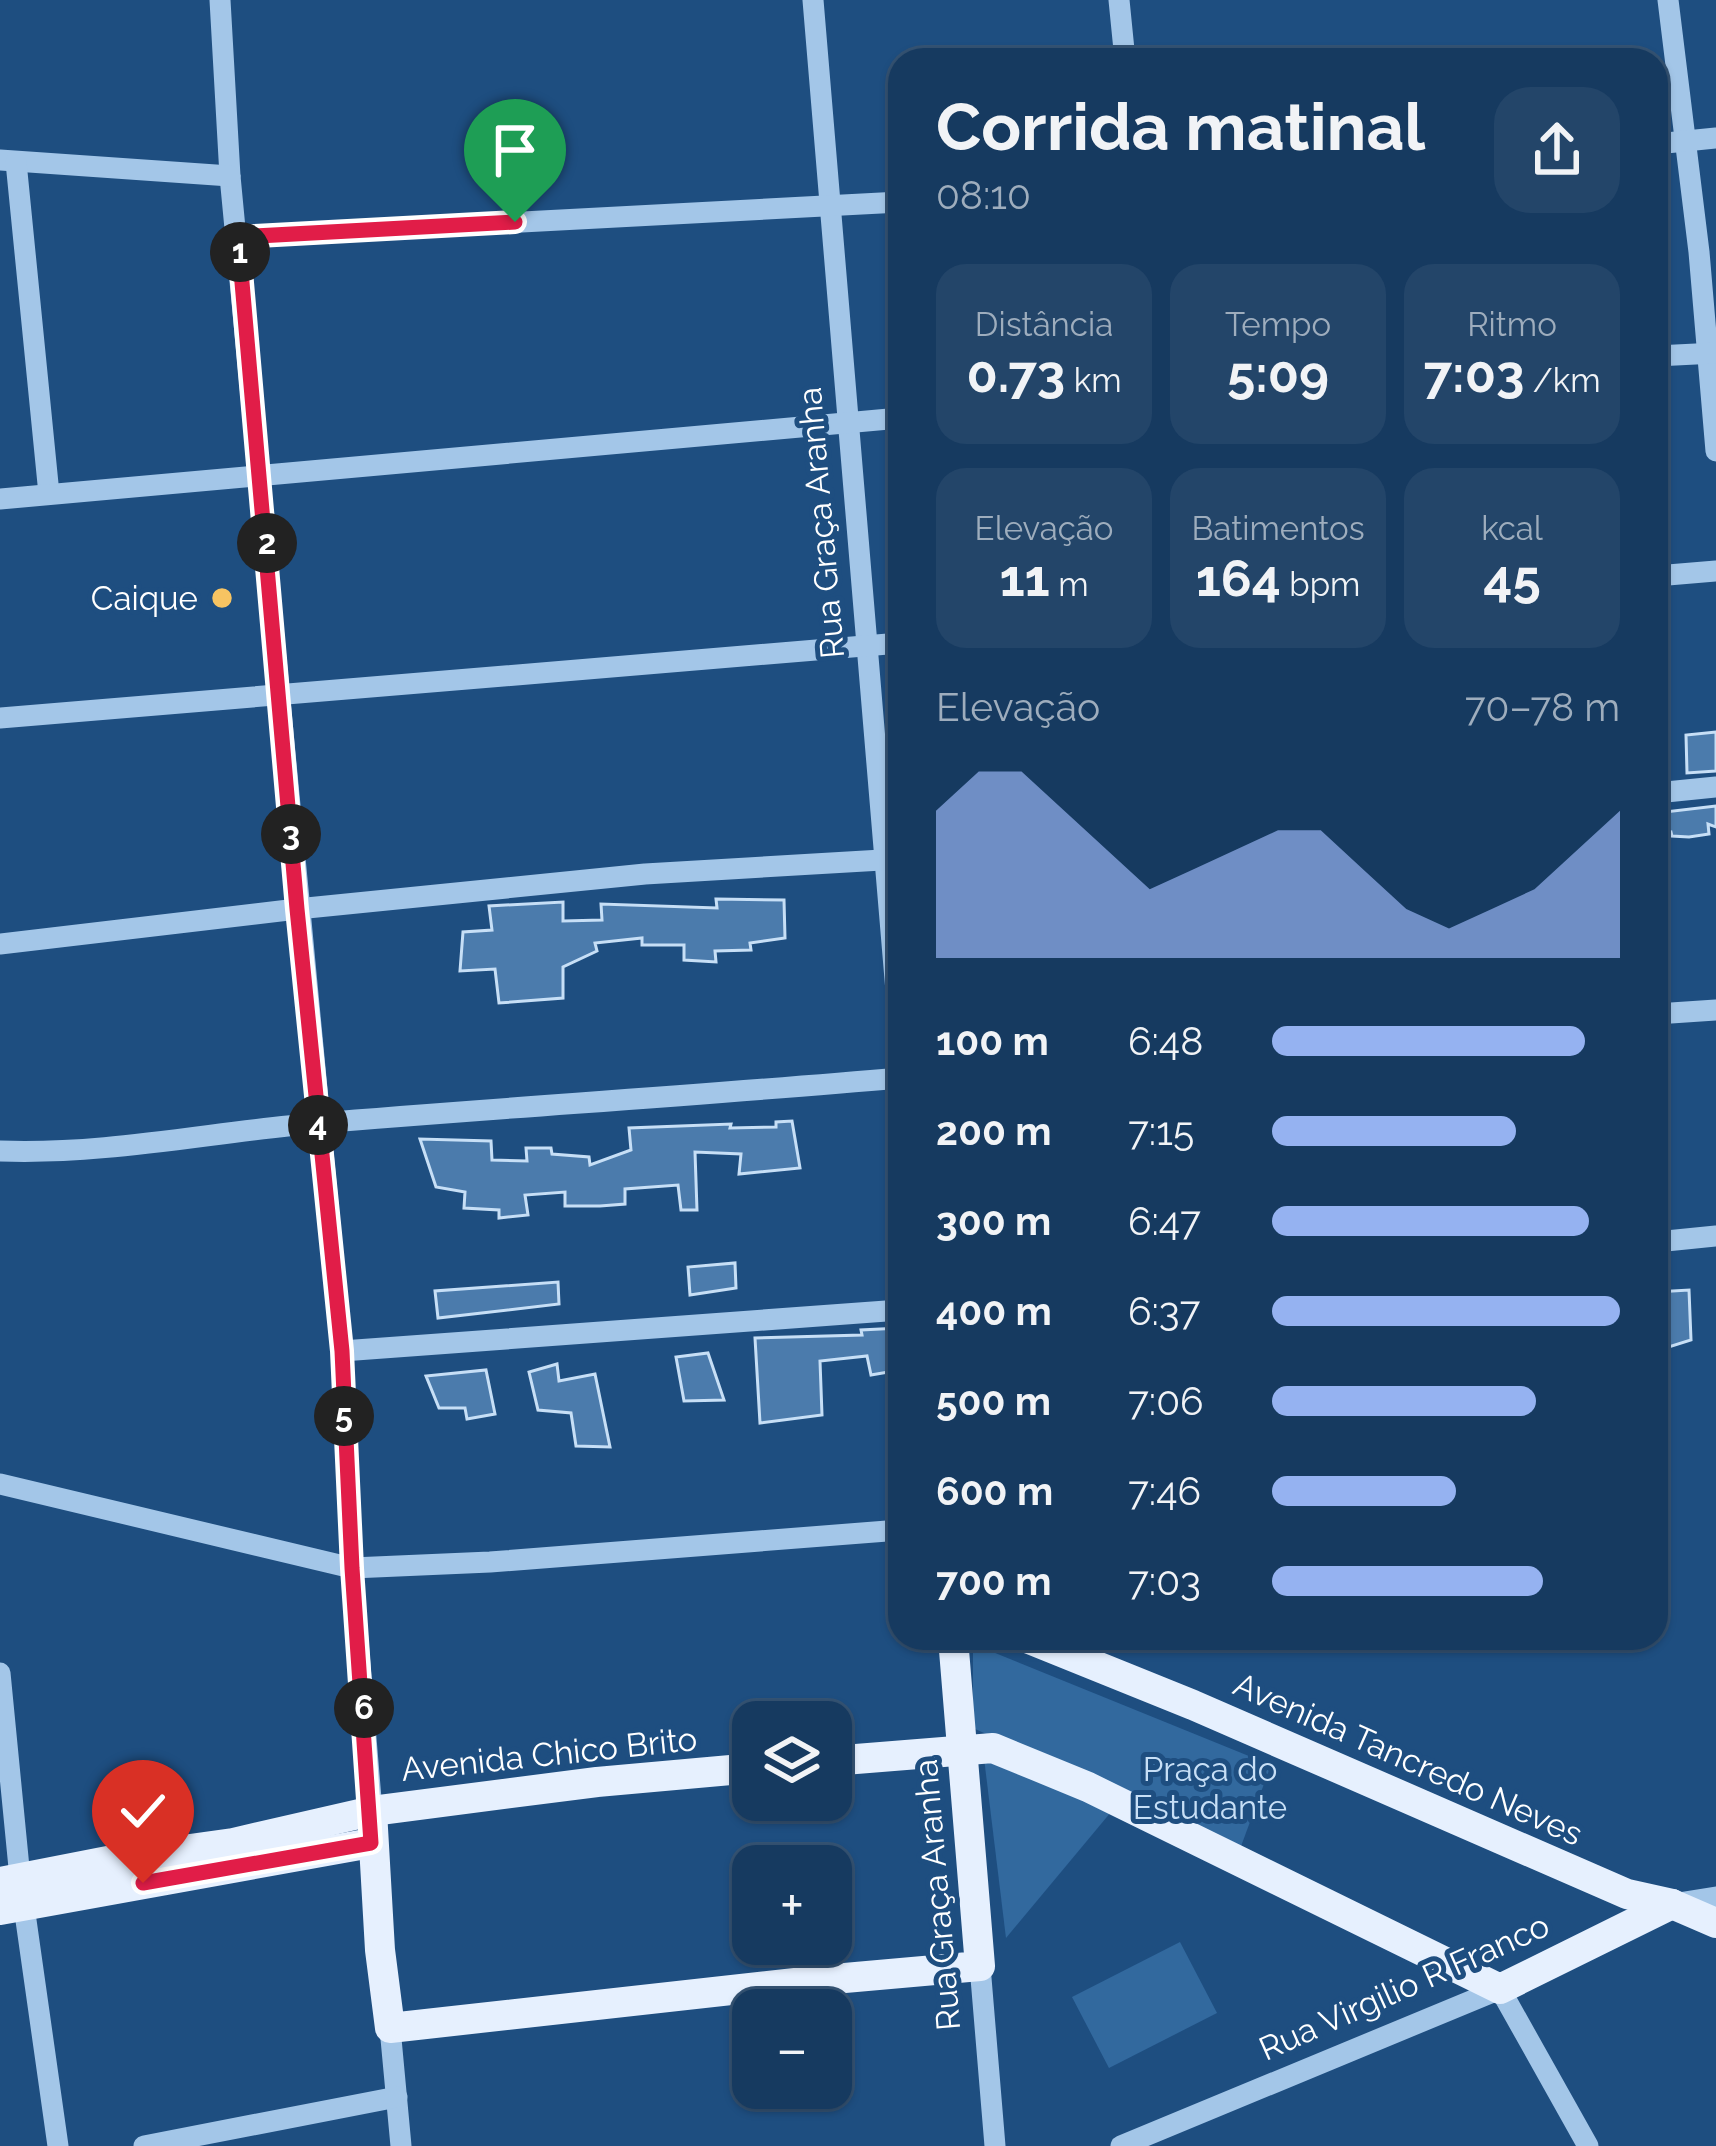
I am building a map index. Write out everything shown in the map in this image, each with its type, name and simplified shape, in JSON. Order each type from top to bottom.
[{"type":"main road","name":"Rua Graça Aranha","points":[[954,1650],[980,1966]]},
{"type":"main road","name":"Avenida Tancredo Neves","points":[[1057,1650],[1662,1909],[1716,1941]]},
{"type":"main road","points":[[852,1759],[993,1748],[1088,1787],[1500,1989]]},
{"type":"main road","name":"Avenida Chico Brito","points":[[11,1894],[371,1811],[732,1770]]},
{"type":"main road","points":[[371,1811],[390,2028],[980,1966]]},
{"type":"main road","points":[[11,1894],[371,1843]]},
{"type":"main road","name":"Avenida Tancredo Neves","points":[[1662,1909],[1716,1923]]},
{"type":"main road","name":"Rua Virgilio R Franco","points":[[1500,1989],[1662,1909]]},
{"type":"street","points":[[220,0],[230,176],[342,1351],[352,1568],[371,1811]]},
{"type":"street","name":"Rua Graça Aranha","points":[[813,0],[868,646],[888,817]]},
{"type":"street","points":[[1119,0],[1124,48]]},
{"type":"street","points":[[1668,0],[1713,353],[1716,451]]},
{"type":"street","points":[[1668,143],[1716,138]]},
{"type":"street","points":[[49,494],[8,161],[230,176]]},
{"type":"street","points":[[238,237],[888,203]]},
{"type":"street","points":[[1668,355],[1713,353]]},
{"type":"street","points":[[0,499],[888,419]]},
{"type":"street","points":[[1668,575],[1716,571]]},
{"type":"street","points":[[0,718],[888,644]]},
{"type":"street","points":[[1668,792],[1716,788]]},
{"type":"street","points":[[0,944],[646,874],[888,860]]},
{"type":"street","points":[[1668,1013],[1716,1010]]},
{"type":"street","points":[[0,1150],[124,1146],[318,1123],[888,1079]]},
{"type":"street","points":[[1668,1241],[1716,1236]]},
{"type":"street","points":[[342,1351],[888,1311]]},
{"type":"street","points":[[0,1484],[352,1568],[888,1531]]},
{"type":"street","points":[[0,1673],[11,1894],[58,2146]]},
{"type":"street","name":"Rua Virgilio R Franco","points":[[1662,1909],[1716,1897]]},
{"type":"street","name":"Rua Graça Aranha","points":[[980,1966],[995,2146]]},
{"type":"street","points":[[1500,1989],[1588,2146]]},
{"type":"street","name":"Rua Virgilio R Franco","points":[[1121,2146],[1500,1989]]},
{"type":"street","points":[[390,2028],[401,2146]]},
{"type":"street","points":[[143,2146],[398,2097]]},
{"type":"green space","name":"Praça do Estudante","points":[[973,1650],[988,1650],[1271,1765],[1240,1849],[973,1728]]},
{"type":"green space","points":[[984,1758],[1111,1812],[1006,1938]]},
{"type":"green space","points":[[1180,1942],[1217,2013],[1109,2068],[1072,1997]]},
{"type":"building","points":[[1716,732],[1716,771],[1687,773],[1686,735]]},
{"type":"building","points":[[1716,806],[1716,827],[1708,824],[1709,834],[1672,836],[1668,812]]},
{"type":"building","points":[[716,899],[784,900],[785,938],[750,943],[751,950],[715,951],[716,962],[684,960],[684,945],[642,945],[642,938],[595,943],[597,951],[563,967],[563,998],[499,1003],[495,969],[460,971],[463,932],[492,930],[489,906],[563,902],[563,921],[602,920],[601,904],[717,908]]},
{"type":"building","points":[[792,1121],[800,1168],[739,1174],[741,1154],[695,1152],[697,1210],[681,1210],[678,1185],[625,1189],[625,1204],[600,1206],[565,1206],[565,1192],[525,1195],[528,1215],[499,1218],[499,1210],[464,1208],[465,1192],[436,1187],[420,1139],[491,1141],[492,1160],[527,1161],[526,1148],[551,1148],[552,1154],[589,1157],[590,1165],[631,1150],[629,1128],[776,1127],[776,1122]]},
{"type":"building","points":[[735,1263],[736,1288],[690,1295],[688,1267]]},
{"type":"building","points":[[558,1282],[559,1304],[438,1318],[435,1291]]},
{"type":"building","points":[[1689,1290],[1691,1340],[1668,1347],[1668,1291]]},
{"type":"building","points":[[888,1329],[888,1372],[871,1375],[867,1356],[820,1361],[822,1415],[760,1423],[755,1338],[862,1335],[861,1330]]},
{"type":"building","points":[[708,1353],[724,1400],[684,1401],[676,1357]]},
{"type":"building","points":[[557,1364],[559,1381],[595,1374],[610,1447],[576,1446],[571,1413],[538,1410],[529,1372]]},
{"type":"building","points":[[486,1370],[495,1414],[467,1419],[465,1408],[439,1408],[426,1376]]},
{"type":"place","name":"Caique","points":[[222,598]]},
{"type":"route","points":[[143,1883],[371,1843],[342,1351],[297,909],[238,237],[515,222]]}]
